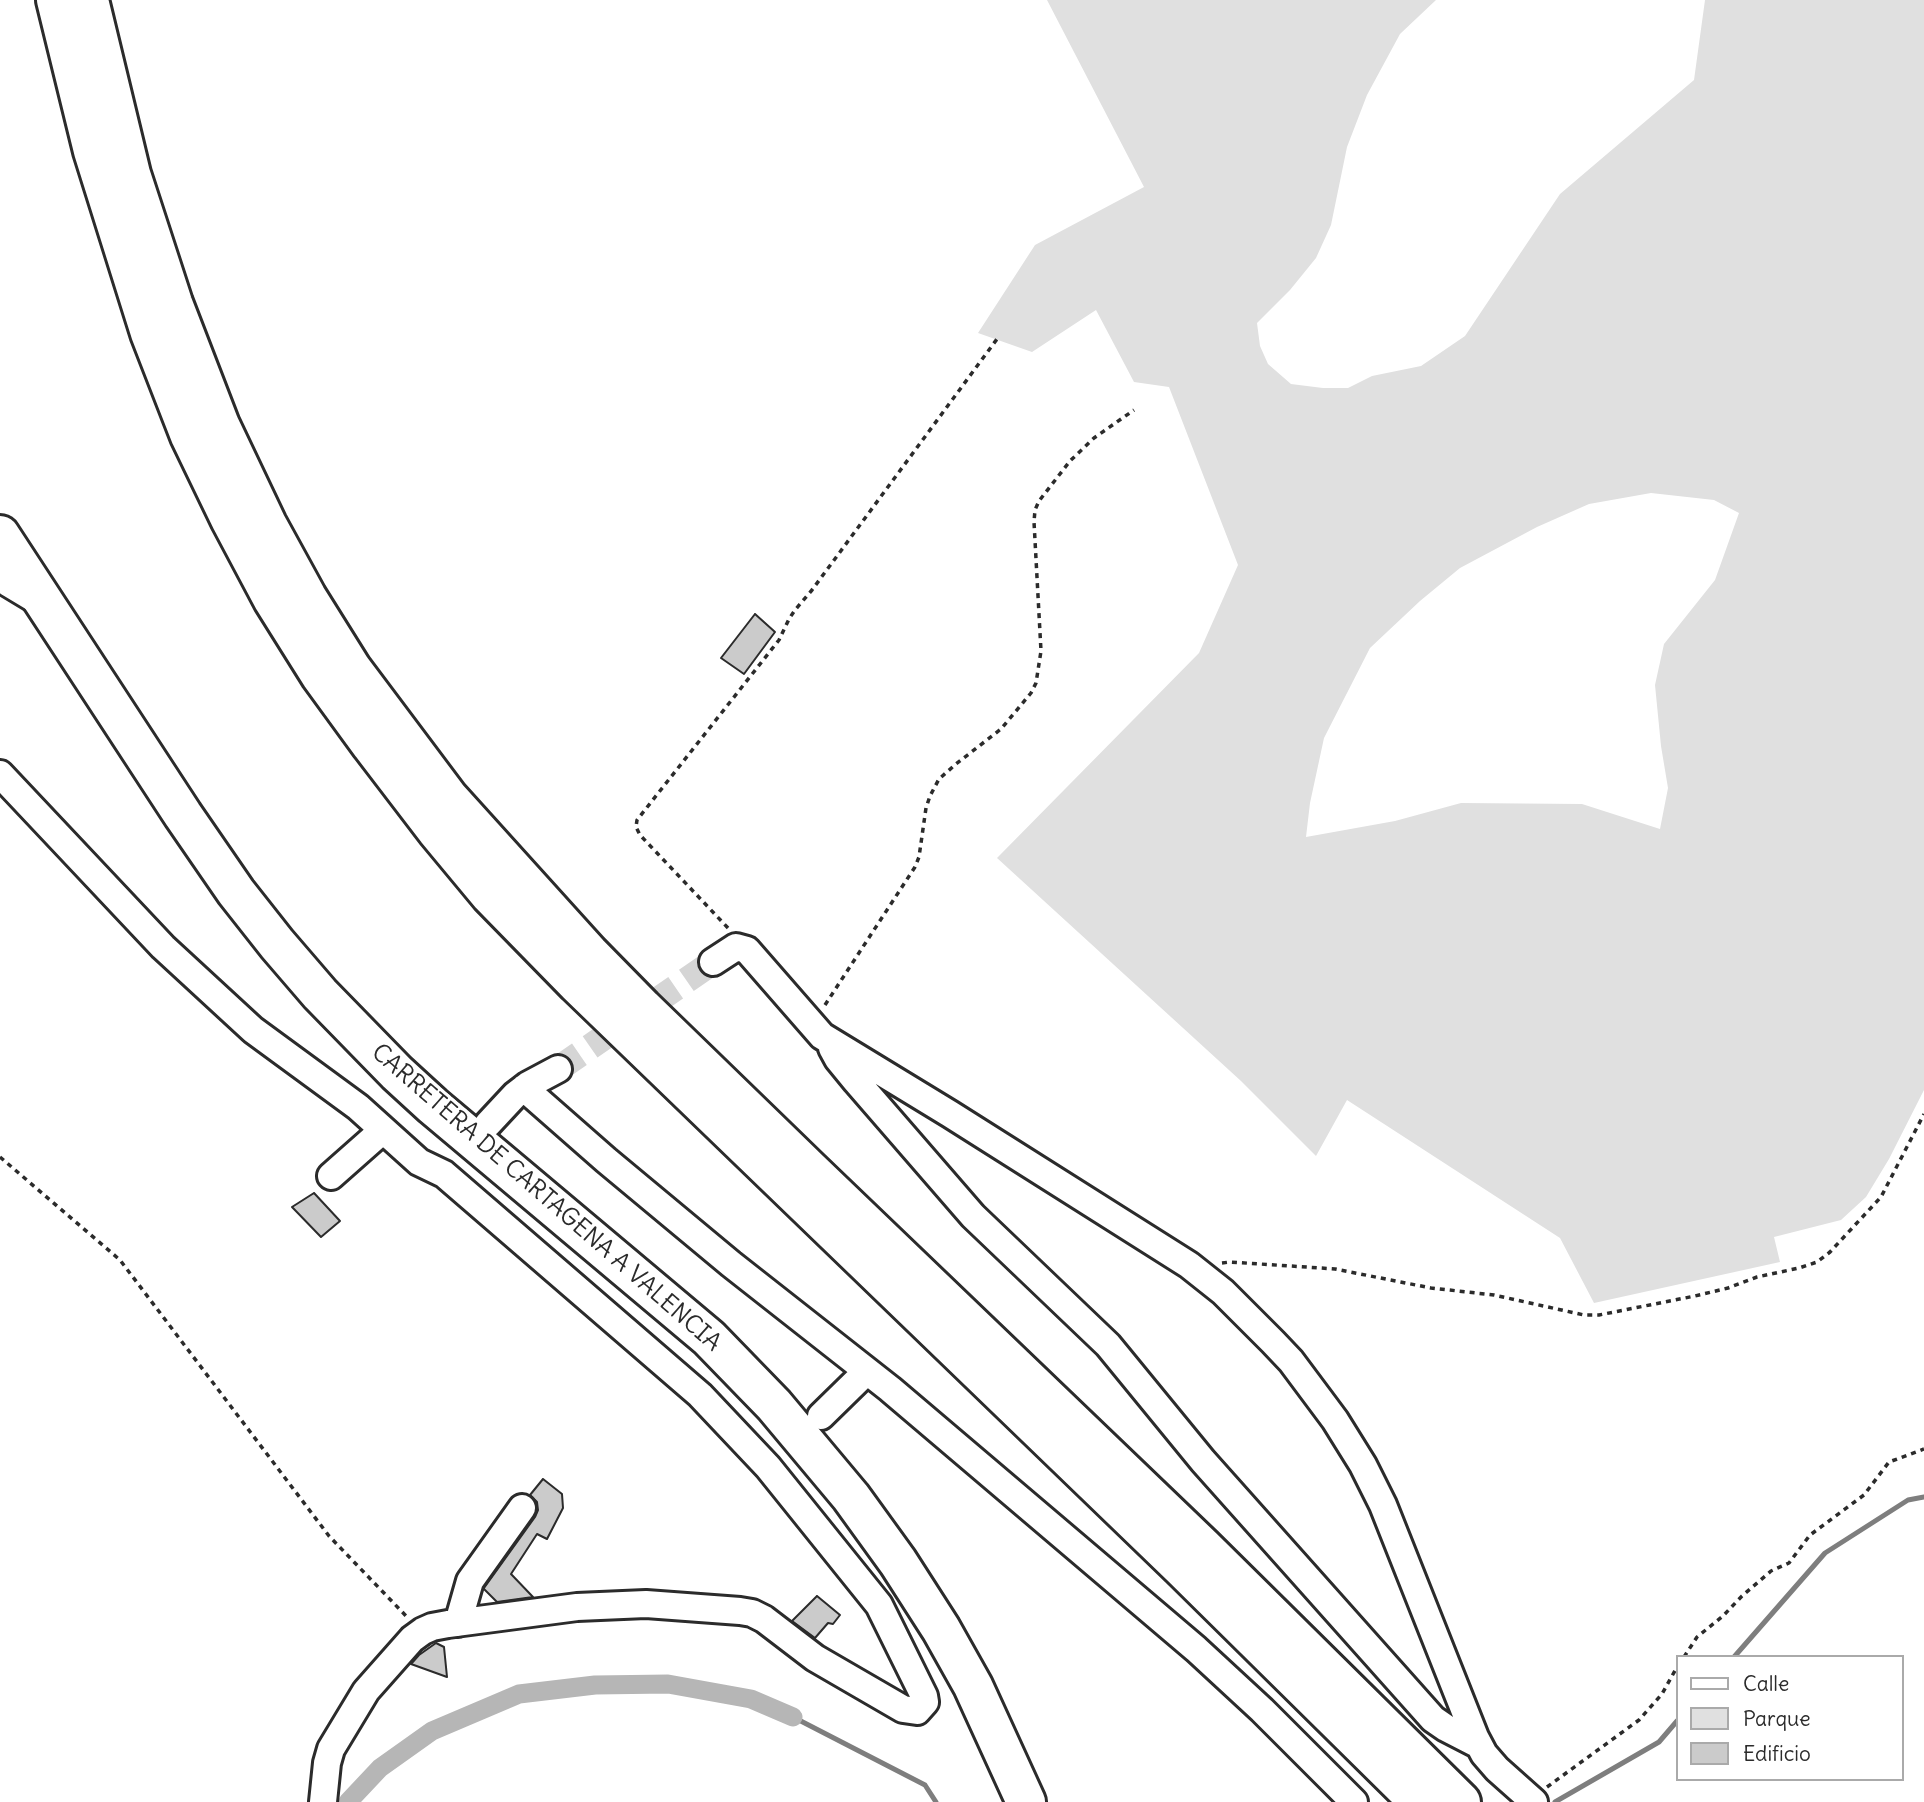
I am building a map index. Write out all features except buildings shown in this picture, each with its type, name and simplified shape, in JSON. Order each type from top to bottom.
[{"type":"highway","points":[[56,0],[93,151],[150,333],[190,436],[230,519],[274,600],[320,675],[370,745],[491,895],[577,984],[1171,1557],[1419,1802]]},
{"type":"highway","points":[[89,0],[131,174],[173,303],[220,425],[267,524],[307,597],[352,669],[448,797],[616,981],[1203,1547],[1461,1802]]},
{"type":"highway","name":"CARRETERA DE CARTAGENA A VALENCIA","points":[[0,535],[183,816],[236,892],[320,994],[397,1073],[470,1138],[709,1338],[782,1414],[851,1497],[898,1562],[941,1629],[973,1686],[1026,1802]]},
{"type":"highway","points":[[594,1241],[650,1269],[771,1382],[878,1511],[920,1569],[953,1623],[1012,1732],[1042,1802]]},
{"type":"street","points":[[0,570],[8,583],[46,606]]},
{"type":"street","points":[[0,774],[173,957],[253,1030],[358,1107],[419,1162],[452,1166],[700,1395],[774,1458],[879,1605],[924,1696],[925,1702],[917,1711],[903,1709],[815,1658],[764,1619],[740,1611],[646,1604],[577,1607],[432,1627],[412,1639],[366,1691],[338,1735],[327,1763],[323,1802]]},
{"type":"street","points":[[713,962],[736,947],[747,950],[820,1032],[850,1074],[987,1231],[1108,1345],[1203,1461],[1433,1718],[1479,1745]]},
{"type":"street","points":[[820,1032],[1203,1275],[1291,1361],[1335,1420],[1383,1504],[1479,1745],[1497,1769],[1532,1800]]},
{"type":"street","points":[[488,1124],[514,1095],[558,1069]]},
{"type":"street","points":[[524,1088],[606,1160],[731,1264],[867,1371],[1196,1649],[1354,1802]]},
{"type":"street","points":[[331,1176],[383,1130]]},
{"type":"street","points":[[821,1416],[867,1371]]},
{"type":"street","points":[[458,1623],[470,1581],[523,1508]]},
{"type":"path","points":[[736,947],[735,935],[640,835],[635,827],[636,820],[779,640],[795,610],[997,340]]},
{"type":"path","points":[[820,1032],[915,867],[926,808],[939,779],[1001,729],[1036,683],[1041,651],[1034,522],[1039,501],[1069,461],[1094,438],[1134,410]]},
{"type":"path","points":[[1203,1275],[1215,1265],[1230,1262],[1335,1269],[1431,1288],[1494,1295],[1584,1315],[1599,1315],[1695,1296],[1817,1262],[1830,1252],[1881,1197],[1924,1114]]},
{"type":"path","points":[[0,1157],[120,1260],[329,1536],[413,1622],[419,1634]]},
{"type":"path","points":[[1685,1655],[1697,1637],[1742,1596],[1772,1572],[1789,1563],[1810,1535],[1864,1494],[1889,1462],[1924,1449]]},
{"type":"path","points":[[1532,1800],[1639,1720],[1661,1694],[1675,1670]]},
{"type":"green space","points":[[1047,0],[1436,0],[1400,34],[1367,95],[1347,147],[1331,225],[1316,258],[1290,290],[1257,323],[1260,346],[1268,364],[1291,384],[1348,388],[1372,376],[1421,366],[1465,336],[1560,194],[1694,80],[1705,0],[1924,0],[1924,1090],[1889,1159],[1866,1197],[1841,1220],[1774,1237],[1780,1262],[1594,1303],[1560,1238],[1347,1100],[1316,1156],[1241,1081],[997,858],[1199,653],[1238,565],[1169,387],[1134,382],[1096,310],[1032,352],[978,333],[1035,245],[1144,187]],"holes":[[[1651,493],[1714,500],[1739,513],[1715,580],[1664,644],[1655,685],[1668,788],[1660,829],[1582,804],[1461,803],[1395,821],[1306,837],[1310,803],[1324,738],[1370,648],[1420,601],[1460,568],[1537,527],[1589,504]]]},
{"type":"waterway","points":[[1736,1655],[1825,1553],[1908,1500],[1924,1497]]},
{"type":"waterway","points":[[348,1802],[380,1768],[432,1731],[519,1694],[595,1685],[668,1684],[751,1699],[793,1717]]},
{"type":"waterway","points":[[793,1717],[925,1785],[936,1802]]},
{"type":"waterway","points":[[1555,1802],[1659,1742],[1675,1723]]},
{"type":"tunnel","points":[[558,1069],[713,962]]}]
